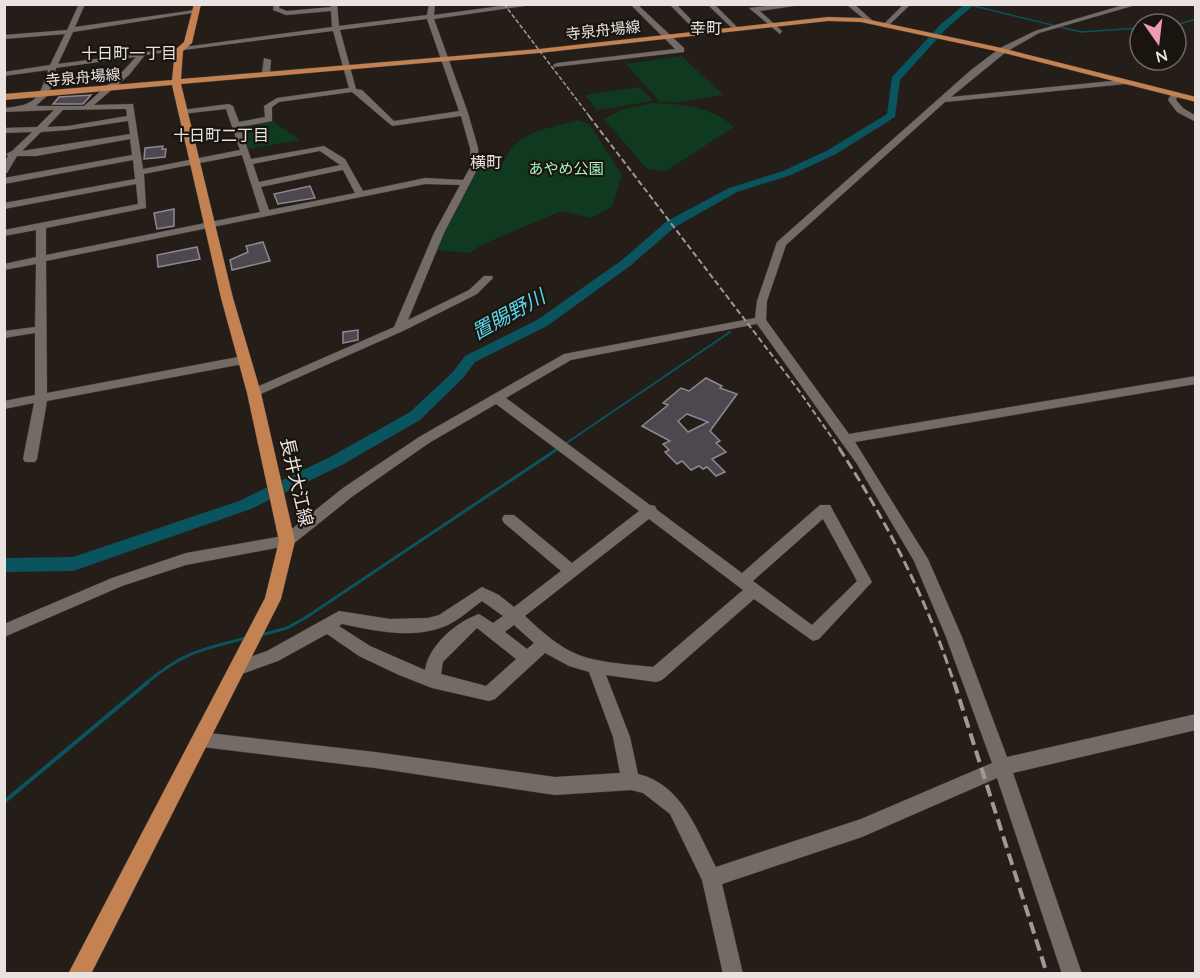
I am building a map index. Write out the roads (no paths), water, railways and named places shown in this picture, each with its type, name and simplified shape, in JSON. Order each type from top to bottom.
[{"type":"main road","name":"長井大江線","points":[[79,974],[239,668],[273,598],[287,541],[254,393],[243,360],[176,83],[180,48],[188,43],[197,8]]},
{"type":"main road","name":"寺泉舟場線","points":[[4,97],[445,59],[828,19],[872,23],[1000,50],[1196,100]]},
{"type":"street","points":[[28,108],[45,94],[53,67],[82,4]]},
{"type":"street","points":[[277,4],[275,9],[286,13],[335,7],[336,29],[353,90]]},
{"type":"street","points":[[399,329],[439,233],[475,166],[474,148],[464,113],[430,18],[432,4]]},
{"type":"street","points":[[4,74],[180,48],[535,4]]},
{"type":"street","points":[[557,65],[681,50],[633,4]]},
{"type":"street","points":[[672,4],[700,32]]},
{"type":"street","points":[[710,4],[735,28]]},
{"type":"street","points":[[748,4],[780,32]]},
{"type":"street","points":[[755,10],[804,4]]},
{"type":"street","points":[[849,4],[872,23]]},
{"type":"street","points":[[888,26],[908,4]]},
{"type":"street","points":[[1072,974],[1002,767],[954,637],[921,559],[847,439],[760,320],[762,301],[781,244],[1000,50],[1037,32],[1136,4]]},
{"type":"street","points":[[4,37],[69,31],[197,8]]},
{"type":"street","points":[[86,108],[143,53]]},
{"type":"street","points":[[266,74],[267,60]]},
{"type":"street","points":[[944,100],[1122,82]]},
{"type":"street","points":[[237,125],[269,119],[268,106],[277,100],[353,90],[359,92],[392,124],[464,113]]},
{"type":"street","points":[[1174,95],[1172,100],[1175,106],[1196,120]]},
{"type":"street","points":[[4,110],[130,106],[143,206],[4,233]]},
{"type":"street","points":[[182,112],[229,106],[266,214]]},
{"type":"street","points":[[4,171],[9,154],[61,108]]},
{"type":"street","points":[[4,131],[68,128],[130,118]]},
{"type":"street","points":[[9,154],[134,136]]},
{"type":"street","points":[[249,162],[321,148],[342,161],[360,194]]},
{"type":"street","points":[[4,206],[245,152]]},
{"type":"street","points":[[4,181],[137,157]]},
{"type":"street","points":[[256,185],[345,167]]},
{"type":"street","points":[[4,267],[425,181],[466,183]]},
{"type":"street","points":[[30,459],[41,398],[43,260],[41,226]]},
{"type":"street","points":[[254,393],[399,329],[472,292],[488,278]]},
{"type":"street","points":[[4,631],[117,582],[186,559],[287,541],[357,486],[424,440],[568,357],[760,320]]},
{"type":"street","points":[[4,335],[42,328]]},
{"type":"street","points":[[4,405],[243,360]]},
{"type":"street","points":[[847,439],[1196,380]]},
{"type":"street","points":[[239,668],[272,656],[328,626],[339,617],[403,628],[441,621],[465,602],[482,593],[515,615],[565,656],[596,665],[656,675],[750,585],[825,509],[864,582],[813,634],[750,585],[650,510],[567,452],[497,398]]},
{"type":"street","points":[[495,631],[650,510]]},
{"type":"street","points":[[509,519],[571,571]]},
{"type":"street","points":[[432,681],[435,659],[468,625],[479,621],[495,631],[528,659]]},
{"type":"street","points":[[328,626],[350,645],[432,681],[489,694],[546,642]]},
{"type":"street","points":[[596,665],[597,681],[608,698],[621,734],[631,781]]},
{"type":"street","points":[[711,878],[862,828],[1002,767],[1196,722]]},
{"type":"street","points":[[200,740],[375,760],[555,786],[631,781],[648,785],[676,808],[711,878],[733,974]]},
{"type":"waterway","name":"置賜野川","points":[[4,565],[73,564],[245,505],[336,461],[415,416],[458,375],[470,359],[542,323],[626,263],[671,224],[733,190],[787,173],[832,152],[892,115],[895,79],[944,26],[971,4]]},
{"type":"waterway","points":[[970,5],[1081,32],[1128,29]]},
{"type":"waterway","points":[[1188,21],[1196,19]]},
{"type":"waterway","points":[[565,444],[730,332]]},
{"type":"waterway","points":[[261,635],[287,628],[305,618],[559,448],[557,449]]},
{"type":"waterway","points":[[146,683],[193,653],[246,638]]},
{"type":"waterway","points":[[4,802],[148,682]]},
{"type":"railway","points":[[504,4],[590,117]]},
{"type":"railway","points":[[589,116],[797,388],[840,449]]},
{"type":"railway","points":[[839,448],[904,562],[931,621],[954,683]]},
{"type":"railway","points":[[954,682],[1047,974]]},
{"type":"district","name":"幸町","points":[[706,28]]},
{"type":"district","name":"十日町一丁目","points":[[129,53]]},
{"type":"district","name":"十日町二丁目","points":[[221,135]]},
{"type":"district","name":"横町","points":[[486,162]]},
{"type":"park label","name":"あやめ公園","points":[[566,168]]}]
